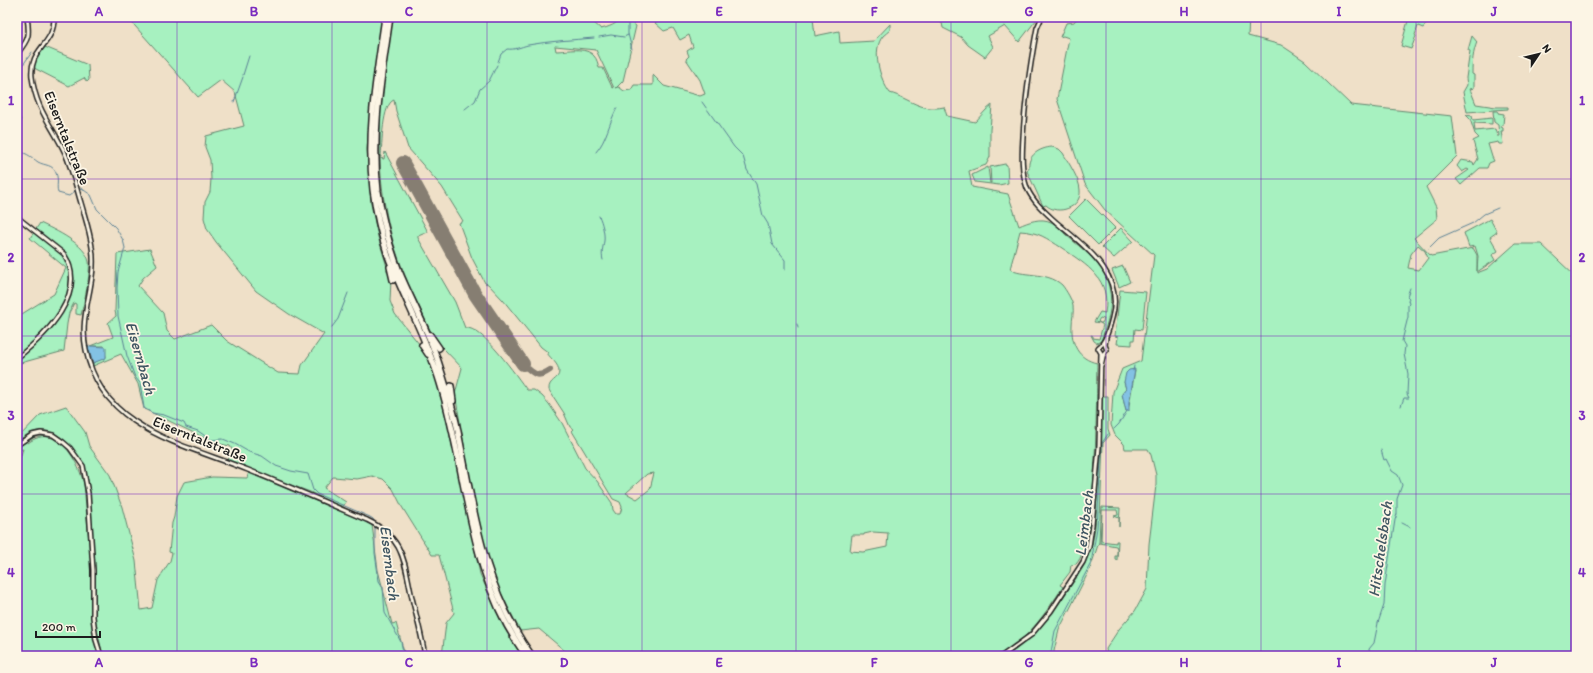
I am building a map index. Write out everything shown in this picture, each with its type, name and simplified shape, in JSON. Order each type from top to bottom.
[{"type":"highway","points":[[385,17],[374,98],[371,148],[376,206],[393,280]]},
{"type":"highway","points":[[390,17],[376,132],[378,189],[392,252],[438,361],[456,422]]},
{"type":"highway","points":[[388,254],[433,362],[445,400],[487,582],[507,626],[526,656]]},
{"type":"highway","points":[[422,321],[439,348]]},
{"type":"highway","points":[[422,345],[433,362]]},
{"type":"highway","points":[[451,386],[464,479]]},
{"type":"highway","points":[[479,550],[501,603],[532,656]]},
{"type":"main road","points":[[17,54],[29,37],[26,17]]},
{"type":"main road","name":"Eiserntalstraße","points":[[54,17],[54,26],[50,36],[34,58],[32,76],[40,107],[64,152],[89,231],[93,255],[93,272],[84,317],[85,349],[95,377],[111,401],[130,419],[154,434],[250,470],[375,524],[392,538],[398,545],[404,558],[425,656]]},
{"type":"main road","points":[[1002,656],[1031,635],[1051,611],[1083,562],[1089,547],[1098,447],[1102,353],[1098,348],[1103,344],[1112,317],[1114,300],[1111,284],[1106,272],[1094,256],[1035,202],[1027,188],[1023,172],[1022,152],[1026,88],[1037,28],[1042,17]]},
{"type":"main road","points":[[17,217],[64,254],[69,262],[72,275],[67,298],[52,326],[38,341],[17,358]]},
{"type":"main road","points":[[1102,353],[1107,350],[1103,344]]},
{"type":"main road","points":[[17,445],[32,435],[41,433],[53,435],[70,448],[82,466],[86,478],[88,493],[93,570],[93,618],[96,640],[102,656]]},
{"type":"green space","points":[[127,17],[382,17],[371,96],[367,149],[371,204],[378,237],[391,280],[390,301],[395,314],[428,355],[437,380],[446,417],[480,574],[503,626],[522,656],[442,656],[446,623],[454,613],[439,555],[432,555],[402,507],[393,489],[383,479],[372,476],[357,479],[333,477],[324,488],[346,502],[342,508],[310,492],[228,461],[232,449],[230,446],[215,443],[144,409],[138,384],[121,354],[93,366],[93,363],[106,357],[104,346],[90,346],[113,337],[108,323],[116,316],[117,254],[150,249],[157,266],[143,278],[138,286],[163,313],[167,331],[175,339],[211,325],[227,341],[278,373],[300,374],[302,365],[324,334],[289,314],[256,291],[207,229],[204,218],[205,202],[210,192],[211,179],[210,160],[205,147],[206,136],[244,126],[235,92],[221,80],[198,97]]},
{"type":"green space","points":[[393,17],[593,17],[591,20],[587,21],[593,22],[601,29],[613,25],[622,17],[625,17],[636,26],[623,81],[616,88],[619,87],[624,91],[631,90],[634,85],[653,85],[653,75],[664,86],[700,96],[705,94],[700,80],[686,59],[689,56],[687,51],[693,47],[689,35],[680,40],[673,28],[664,31],[655,23],[657,17],[817,17],[813,18],[815,36],[839,31],[840,43],[874,41],[890,24],[890,30],[879,42],[877,57],[880,73],[890,93],[928,108],[944,107],[947,116],[975,122],[992,105],[990,157],[986,165],[969,171],[972,187],[1008,194],[1019,226],[1039,220],[1055,224],[1092,258],[1102,271],[1109,287],[1111,301],[1109,315],[1101,341],[1097,343],[1094,341],[1091,335],[1093,338],[1099,339],[1103,325],[1094,322],[1100,312],[1105,313],[1106,301],[1101,282],[1096,274],[1081,261],[1047,238],[1037,234],[1020,231],[1010,269],[1020,273],[1049,278],[1062,285],[1069,295],[1073,306],[1072,332],[1074,344],[1080,354],[1090,361],[1097,363],[1096,437],[1092,500],[1088,529],[1083,551],[1076,564],[1071,565],[1070,572],[1060,585],[1063,587],[1042,617],[1016,644],[995,656],[571,656],[539,629],[520,631],[497,585],[488,561],[477,518],[455,394],[462,368],[441,346],[430,330],[409,284],[396,250],[383,196],[380,158],[384,159],[385,152],[428,232],[418,236],[418,238],[455,302],[465,328],[472,329],[499,353],[527,390],[534,390],[542,396],[562,423],[585,468],[597,481],[612,503],[613,510],[616,514],[620,514],[622,507],[620,502],[613,499],[572,431],[574,429],[570,427],[564,413],[549,390],[550,384],[559,375],[558,366],[547,353],[549,353],[541,347],[503,300],[488,284],[485,283],[472,258],[459,223],[463,221],[442,187],[408,148],[394,100],[390,103],[385,117],[380,157],[380,107]],"holes":[[[555,46],[596,50],[614,88],[612,87],[603,68],[599,68],[596,59],[590,53],[581,50],[556,51]],[[1100,318],[1104,319],[1102,323],[1098,321]],[[654,473],[650,489],[637,499],[626,493],[647,474]],[[873,532],[888,533],[887,547],[863,552],[850,551],[852,535]]]},
{"type":"green space","points":[[932,17],[1032,17],[1037,19],[1019,42],[1005,26],[988,36],[993,47],[985,57],[968,45],[961,37],[943,28],[942,23]]},
{"type":"green space","points":[[1078,17],[1249,17],[1248,36],[1281,45],[1305,61],[1351,105],[1452,116],[1457,156],[1426,187],[1436,207],[1437,219],[1414,238],[1431,256],[1473,248],[1477,255],[1477,273],[1487,269],[1515,244],[1541,244],[1576,277],[1576,656],[1107,656],[1106,649],[1119,629],[1135,611],[1147,589],[1149,544],[1156,475],[1148,449],[1125,449],[1124,444],[1115,435],[1111,425],[1113,392],[1122,369],[1141,361],[1154,255],[1105,210],[1085,184],[1057,99],[1069,38],[1063,36],[1060,37],[1066,23],[1074,22]],"holes":[[[1418,245],[1425,251],[1428,258],[1419,270],[1408,268],[1411,254]],[[1135,370],[1129,406],[1126,411],[1122,394],[1126,389],[1124,382]]]},
{"type":"green space","points":[[1409,17],[1432,17],[1423,28],[1418,26],[1411,49],[1401,46]]},
{"type":"green space","points":[[1472,36],[1477,42],[1472,66],[1474,88],[1470,89],[1476,104],[1508,107],[1508,109],[1467,112],[1463,92],[1467,85],[1466,78],[1470,51],[1468,50]]},
{"type":"green space","points":[[45,47],[88,65],[89,80],[87,82],[84,78],[69,86],[34,68],[36,59]]},
{"type":"green space","points":[[1493,111],[1498,111],[1498,113],[1504,114],[1503,125],[1501,125],[1503,128],[1503,131],[1501,131],[1503,144],[1499,144],[1498,142],[1488,144],[1494,161],[1489,163],[1487,168],[1480,168],[1461,185],[1456,179],[1469,170],[1467,169],[1462,172],[1457,166],[1461,160],[1473,162],[1474,165],[1478,159],[1473,141],[1479,138],[1475,134],[1470,119],[1466,115],[1472,116],[1473,120],[1492,118],[1492,124],[1474,123],[1475,131],[1495,129],[1497,136],[1499,136],[1498,125],[1494,122]]},
{"type":"green space","points":[[1052,147],[1059,149],[1063,153],[1078,181],[1080,190],[1080,196],[1073,206],[1062,210],[1056,210],[1046,205],[1043,206],[1027,171],[1029,169],[1030,160],[1035,153]]},
{"type":"green space","points":[[1005,164],[1007,165],[1008,183],[999,185],[975,182],[972,175],[988,167],[991,183],[990,167]]},
{"type":"green space","points":[[1086,199],[1115,228],[1098,245],[1069,216]]},
{"type":"green space","points":[[1490,219],[1497,232],[1490,237],[1498,251],[1492,255],[1495,260],[1477,272],[1478,256],[1475,246],[1469,247],[1464,233]]},
{"type":"green space","points":[[40,223],[69,238],[82,249],[87,255],[89,262],[88,280],[81,315],[76,314],[76,304],[74,303],[69,313],[64,351],[17,364],[17,317],[54,294],[66,268],[30,238]]},
{"type":"green space","points":[[1121,228],[1133,241],[1114,258],[1102,247]]},
{"type":"green space","points":[[1123,266],[1130,282],[1119,287],[1112,270]]},
{"type":"green space","points":[[1120,290],[1146,292],[1142,330],[1135,329],[1132,345],[1117,344],[1118,337],[1115,336]]},
{"type":"green space","points":[[1102,396],[1108,396],[1108,429],[1110,435],[1103,443],[1099,542],[1090,569],[1059,630],[1054,651],[1055,656],[1007,656],[1026,642],[1042,625],[1079,574],[1088,555],[1092,543],[1095,522],[1101,444]]},
{"type":"green space","points":[[66,406],[85,432],[89,446],[110,475],[122,507],[136,561],[141,610],[152,608],[158,580],[170,561],[172,553],[169,552],[172,523],[177,496],[184,482],[212,477],[247,478],[249,472],[372,525],[378,570],[392,624],[396,623],[405,656],[103,656],[94,610],[95,577],[88,484],[84,472],[71,448],[63,439],[53,433],[42,431],[30,433],[17,442],[17,439],[40,415]]},
{"type":"green space","points":[[34,436],[35,437],[27,442],[28,443],[38,438],[48,437],[57,440],[65,447],[77,465],[84,484],[91,565],[91,612],[93,628],[100,656],[17,656],[17,462],[23,449],[17,451],[17,448]]},
{"type":"green space","points":[[1102,507],[1120,508],[1119,527],[1119,518],[1114,516],[1118,515],[1117,510],[1102,510],[1101,541],[1116,543],[1116,541],[1118,541],[1117,560],[1115,559],[1115,556],[1117,556],[1116,546],[1100,543]]},
{"type":"water","points":[[88,347],[106,347],[106,358],[93,363]]},
{"type":"water","points":[[1135,369],[1129,402],[1129,411],[1126,411],[1122,394],[1126,389],[1124,382],[1126,373],[1129,370]]},
{"type":"waterway","points":[[628,23],[628,34],[632,49]]},
{"type":"waterway","points":[[599,37],[611,35],[624,37],[628,35]]},
{"type":"waterway","points":[[498,62],[501,54],[507,49],[515,49],[544,42],[594,38]]},
{"type":"waterway","name":"Eisernbach","points":[[17,82],[20,69],[32,52]]},
{"type":"waterway","points":[[243,75],[249,56]]},
{"type":"waterway","points":[[465,109],[475,101],[480,89],[489,81],[497,65]]},
{"type":"waterway","points":[[234,102],[243,77]]},
{"type":"waterway","points":[[702,102],[734,147],[743,156],[747,170],[756,184],[763,216],[768,224],[772,244],[785,260],[785,270]]},
{"type":"waterway","points":[[596,152],[603,142],[617,108]]},
{"type":"waterway","name":"Eisernbach","points":[[17,114],[21,120],[17,138]]},
{"type":"waterway","name":"Eisernbach","points":[[17,144],[22,152],[55,170],[57,176],[58,193],[69,196],[81,188],[91,195],[97,209],[116,228],[123,240],[125,248],[118,272],[118,316],[127,356],[135,377],[140,383],[144,408],[152,413],[164,415],[184,423],[186,427],[198,431],[211,440],[223,439],[249,452],[262,456],[276,466],[291,471],[308,474],[313,490],[317,494],[370,517],[375,523]]},
{"type":"waterway","name":"Hitschelsbach","points":[[1429,248],[1439,238],[1473,223],[1484,214],[1498,208]]},
{"type":"waterway","points":[[599,216],[604,235],[602,253],[603,260]]},
{"type":"waterway","name":"Hitschelsbach","points":[[1401,406],[1404,398],[1409,398],[1407,394],[1408,374],[1404,354],[1405,346],[1402,341],[1408,317],[1409,298],[1407,296],[1410,288]]},
{"type":"waterway","points":[[332,327],[338,319],[348,293]]},
{"type":"waterway","points":[[797,324],[798,328]]},
{"type":"waterway","name":"Leimbach","points":[[1133,371],[1134,366]]},
{"type":"waterway","name":"Leimbach","points":[[1114,429],[1127,411]]},
{"type":"waterway","name":"Leimbach","points":[[1052,656],[1051,652],[1055,631],[1091,563],[1097,528],[1102,443],[1108,434]]},
{"type":"waterway","name":"Hitschelsbach","points":[[1370,656],[1369,649],[1374,643],[1378,623],[1384,605],[1385,585],[1397,514],[1397,499],[1402,485],[1398,475],[1392,471],[1386,459],[1384,460],[1381,450]]},
{"type":"waterway","points":[[1402,523],[1410,527]]},
{"type":"waterway","name":"Eisernbach","points":[[375,526],[375,553],[379,581],[383,587],[385,613],[401,642],[404,656]]},
{"type":"taxiway","points":[[523,364],[539,375],[550,370]]},
{"type":"runway","points":[[403,163],[475,294],[523,364]]}]
